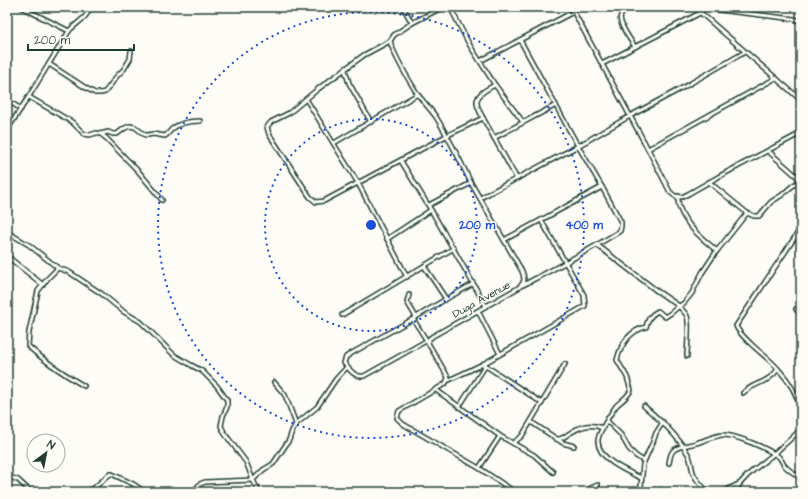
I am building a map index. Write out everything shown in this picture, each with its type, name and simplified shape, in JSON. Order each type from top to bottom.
[{"type":"street","points":[[21,7],[69,31]]},
{"type":"street","points":[[7,130],[69,31],[86,16],[90,7]]},
{"type":"street","points":[[403,7],[412,23]]},
{"type":"street","points":[[444,7],[412,23],[394,35],[390,41],[364,56],[289,113],[271,122],[267,128],[269,134],[310,197],[316,202],[324,202],[446,136],[483,118]]},
{"type":"street","points":[[450,7],[469,44],[523,122]]},
{"type":"street","points":[[571,7],[670,192],[675,196],[682,197],[801,133]]},
{"type":"street","points":[[631,7],[623,12],[620,16],[620,20],[635,47]]},
{"type":"street","points":[[694,7],[801,21]]},
{"type":"street","points":[[694,7],[801,100]]},
{"type":"street","points":[[480,61],[573,12]]},
{"type":"street","points":[[602,64],[700,13]]},
{"type":"street","points":[[520,40],[621,222],[620,231],[566,263],[522,285]]},
{"type":"street","name":"Duga Avenue","points":[[347,367],[355,375],[359,377],[364,376],[427,342],[433,336],[518,288],[525,281],[522,271],[471,183],[465,169],[435,116],[418,94],[392,50],[390,41]]},
{"type":"street","points":[[49,64],[86,88],[101,93],[105,92],[124,69],[130,59],[131,51]]},
{"type":"street","points":[[480,198],[578,146],[745,52]]},
{"type":"street","points":[[345,70],[349,83],[371,122]]},
{"type":"street","points":[[648,149],[776,78]]},
{"type":"street","points":[[496,84],[483,92],[478,98],[476,104],[517,179]]},
{"type":"street","points":[[334,143],[418,94]]},
{"type":"street","points":[[29,97],[72,122],[84,134],[90,135],[108,132],[117,134],[130,126],[135,127],[145,135],[157,134],[166,136],[172,128],[193,121],[200,121]]},
{"type":"street","points":[[306,99],[358,183],[407,277]]},
{"type":"street","points":[[7,100],[21,109]]},
{"type":"street","points":[[494,138],[556,105]]},
{"type":"street","points":[[101,134],[139,172],[162,200]]},
{"type":"street","points":[[709,182],[747,213],[754,216],[759,216],[771,202],[801,180],[768,151]]},
{"type":"street","points":[[401,161],[429,205],[486,306]]},
{"type":"street","points":[[429,205],[471,183]]},
{"type":"street","points":[[504,240],[602,187]]},
{"type":"street","points":[[678,196],[679,207],[688,223],[717,251]]},
{"type":"street","points":[[387,239],[431,210]]},
{"type":"street","points":[[641,478],[615,464],[606,457],[598,442],[607,421],[631,390],[627,377],[617,360],[619,354],[627,337],[639,328],[646,326],[651,314],[658,311],[665,317],[684,304],[717,251],[747,213]]},
{"type":"street","points":[[515,492],[479,468],[403,424],[397,418],[399,411],[446,384],[448,381],[485,364],[585,306],[584,295],[541,220]]},
{"type":"street","points":[[801,228],[736,326],[738,331],[778,369],[796,395],[800,403],[801,411]]},
{"type":"street","points":[[7,232],[29,245],[58,268],[69,272],[102,294],[124,312],[141,322],[174,355],[202,370],[217,386],[227,400],[227,407],[223,416],[223,430],[246,462],[259,492]]},
{"type":"street","points":[[598,245],[685,312],[687,316],[688,332],[687,356]]},
{"type":"street","points":[[342,315],[454,248]]},
{"type":"street","points":[[7,256],[43,285]]},
{"type":"street","points":[[424,266],[446,299]]},
{"type":"street","points":[[58,268],[38,291],[29,332],[28,346],[59,371],[84,386]]},
{"type":"street","points":[[193,492],[200,484],[205,482],[253,480],[263,470],[273,464],[290,440],[296,424],[317,407],[336,379],[347,367],[344,363],[346,357],[473,284]]},
{"type":"street","points":[[409,295],[407,302],[427,342],[448,377],[448,381]]},
{"type":"street","points":[[796,309],[801,315]]},
{"type":"street","points":[[478,311],[500,354]]},
{"type":"street","points":[[485,364],[542,403]]},
{"type":"street","points":[[459,407],[485,364]]},
{"type":"street","points":[[513,443],[522,436],[565,364]]},
{"type":"street","points":[[742,393],[767,380],[778,369]]},
{"type":"street","points":[[274,382],[285,395],[296,424]]},
{"type":"street","points":[[436,390],[500,436],[534,455],[553,472]]},
{"type":"street","points":[[644,406],[663,422],[683,447],[691,461],[693,474],[708,492]]},
{"type":"street","points":[[607,421],[621,435],[636,456],[644,462]]},
{"type":"street","points":[[531,422],[562,443],[574,446]]},
{"type":"street","points":[[642,492],[641,478],[643,464],[654,442],[656,433],[663,422]]},
{"type":"street","points":[[556,439],[562,438],[582,426],[598,426],[603,428]]},
{"type":"street","points":[[734,492],[739,484],[750,473],[801,431]]},
{"type":"street","points":[[669,463],[674,450],[688,444],[721,435],[729,435],[751,442],[774,454],[801,478]]},
{"type":"street","points":[[479,468],[500,436]]},
{"type":"street","points":[[83,492],[94,488],[110,474],[112,474],[133,484],[145,492]]},
{"type":"street","points":[[7,476],[18,480],[31,492]]},
{"type":"street","points":[[725,492],[739,484]]},
{"type":"street","points":[[586,492],[598,485]]},
{"type":"street","points":[[163,492],[174,490],[178,492]]}]
